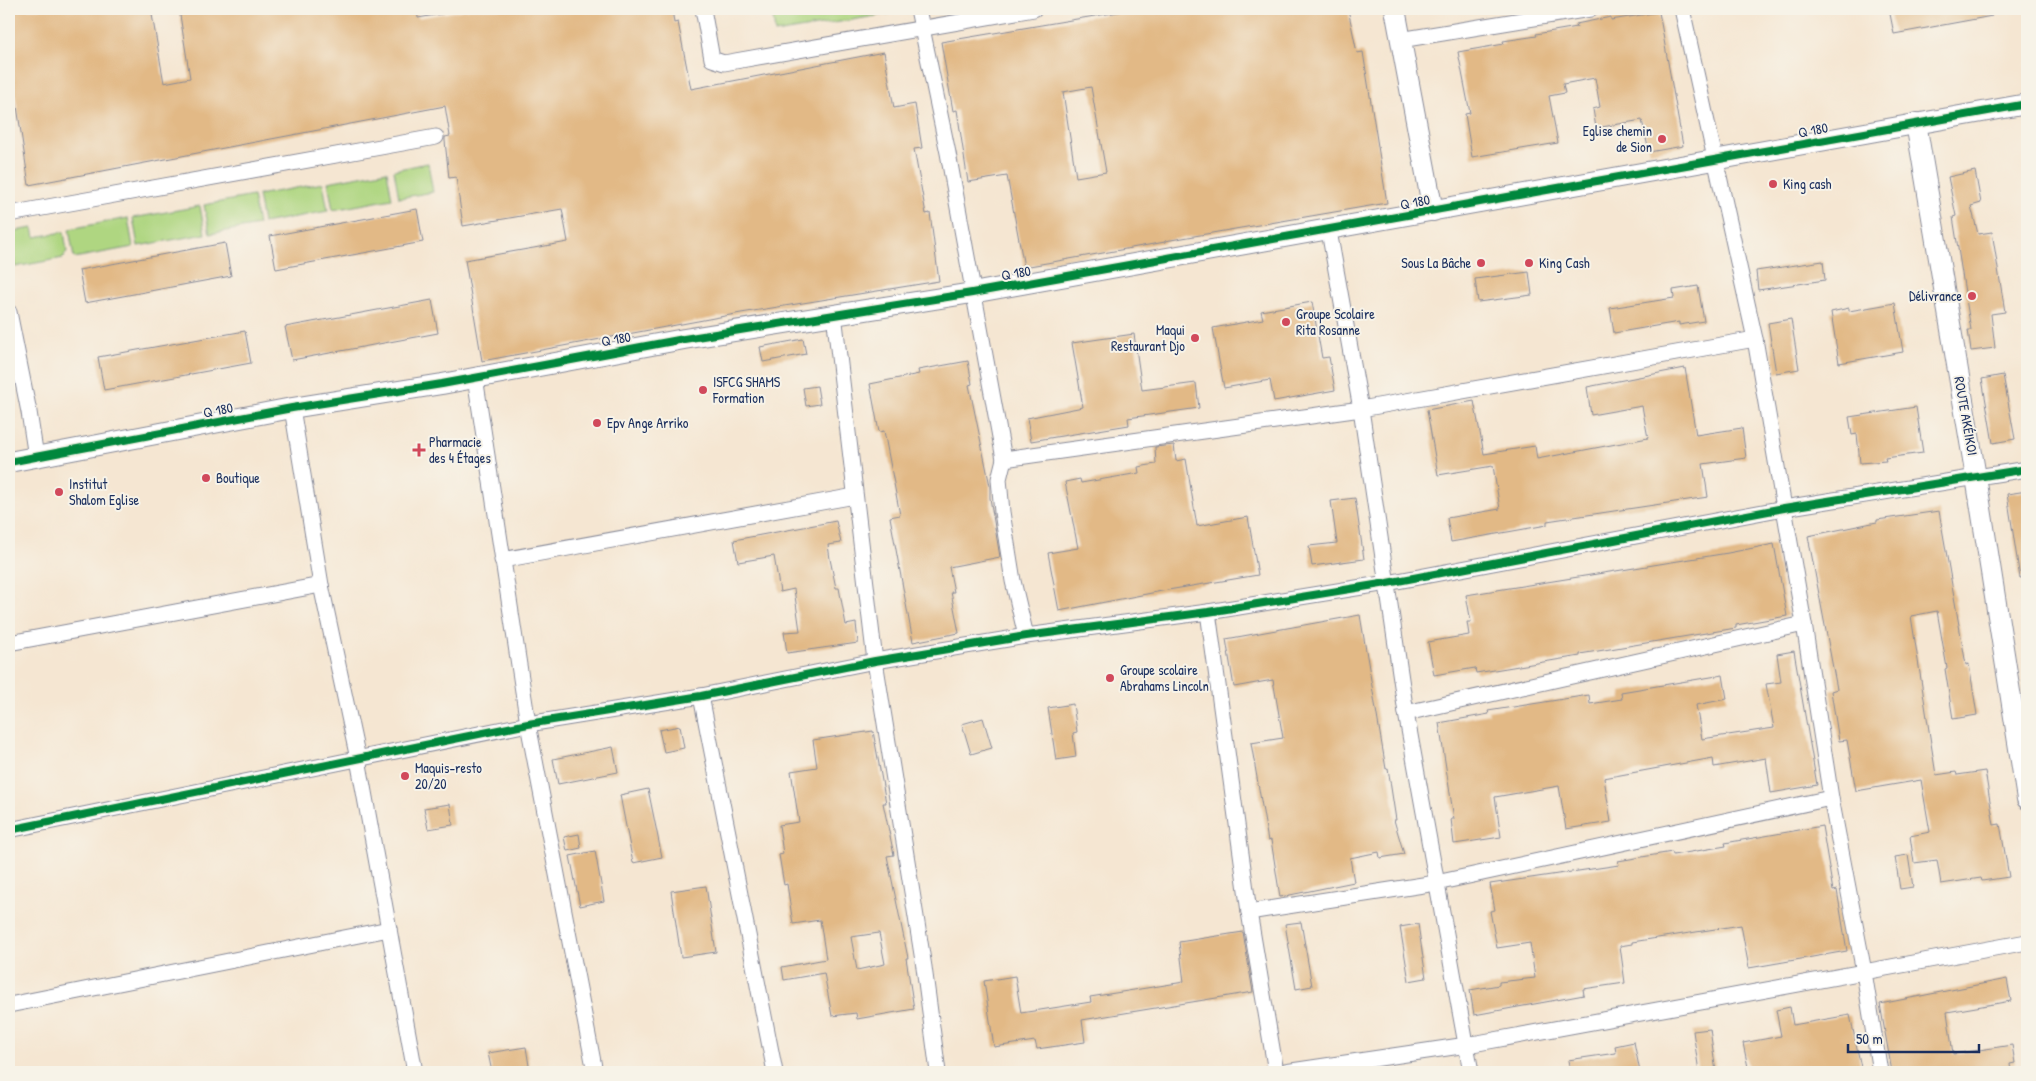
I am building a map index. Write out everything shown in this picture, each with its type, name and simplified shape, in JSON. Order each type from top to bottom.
[{"type":"street","points":[[703,9],[712,59],[724,63],[1034,9]]},
{"type":"street","points":[[918,9],[948,153],[972,293],[1004,459],[999,479],[1002,512],[1013,581],[1026,636]]},
{"type":"street","points":[[1395,9],[1432,211]]},
{"type":"street","points":[[1400,40],[1590,9]]},
{"type":"street","points":[[1682,9],[1755,339],[1804,624],[1831,798],[1864,972],[1880,1072]]},
{"type":"street","name":"Q 180","points":[[9,462],[292,408],[684,339],[972,293],[1329,231],[2027,104]]},
{"type":"street","name":"ROUTE AKÉIKOI","points":[[1916,123],[2025,768],[2027,799]]},
{"type":"street","points":[[9,214],[436,137]]},
{"type":"street","points":[[1329,231],[1361,409],[1406,713],[1471,1072]]},
{"type":"street","points":[[9,312],[36,457]]},
{"type":"street","points":[[834,314],[875,661],[924,967],[938,1072]]},
{"type":"street","points":[[1004,459],[1361,409],[1755,339]]},
{"type":"street","points":[[475,377],[528,724],[595,1072]]},
{"type":"street","points":[[292,408],[321,585],[358,759],[415,1072]]},
{"type":"street","points":[[9,830],[528,724],[701,696],[875,661],[1026,636],[1208,612],[1387,584],[1784,508],[2027,468]]},
{"type":"street","points":[[502,560],[855,496]]},
{"type":"street","points":[[9,643],[321,585]]},
{"type":"street","points":[[1208,612],[1249,912],[1276,1072]]},
{"type":"street","points":[[1406,713],[1804,624]]},
{"type":"street","points":[[701,696],[775,1072]]},
{"type":"street","points":[[1249,912],[1436,883],[1831,798]]},
{"type":"street","points":[[9,1005],[389,929]]},
{"type":"street","points":[[1285,1072],[1467,1045],[2027,942]]},
{"type":"green space","points":[[772,9],[898,9],[899,12],[775,33]]},
{"type":"green space","points":[[428,163],[433,192],[399,198],[394,170]]},
{"type":"green space","points":[[387,171],[392,199],[333,210],[328,182]]},
{"type":"green space","points":[[323,183],[328,211],[263,223],[258,195]]},
{"type":"green space","points":[[253,196],[258,225],[210,234],[204,205]]},
{"type":"green space","points":[[200,206],[205,234],[138,246],[133,218]]},
{"type":"green space","points":[[128,218],[133,247],[74,258],[69,229]]},
{"type":"green space","points":[[33,228],[35,237],[64,232],[67,251],[63,258],[15,267],[9,232]]},
{"type":"building","points":[[9,9],[151,9],[164,83],[190,78],[179,9],[417,9],[418,18],[470,9],[672,9],[674,23],[678,22],[691,89],[884,52],[894,108],[915,104],[922,148],[914,149],[926,214],[930,213],[939,281],[741,313],[482,361],[465,260],[568,242],[562,209],[463,226],[456,177],[449,178],[445,137],[450,136],[445,106],[29,185],[9,54]]},
{"type":"building","points":[[1136,9],[1348,9],[1357,53],[1363,52],[1387,203],[1024,267],[1007,176],[968,182],[957,110],[953,111],[941,42]],"holes":[[[1091,87],[1106,172],[1076,177],[1063,92]]]},
{"type":"building","points":[[1889,9],[1991,9],[1992,16],[1894,34]]},
{"type":"building","points":[[1659,12],[1683,146],[1649,152],[1642,120],[1596,128],[1593,109],[1600,107],[1595,78],[1563,84],[1565,93],[1549,96],[1558,143],[1472,157],[1465,114],[1470,113],[1458,52],[1504,44],[1503,41],[1537,36],[1536,34],[1577,27],[1576,24],[1611,17],[1611,20]]},
{"type":"building","points":[[1975,171],[1981,203],[1971,206],[1978,234],[1992,232],[2005,312],[1991,314],[1995,348],[1971,351],[1968,330],[1971,330],[1953,217],[1956,216],[1948,177]]},
{"type":"building","points":[[417,209],[423,242],[276,269],[270,236]]},
{"type":"building","points":[[225,243],[231,276],[85,303],[79,270]]},
{"type":"building","points":[[1823,261],[1825,280],[1758,290],[1756,271]]},
{"type":"building","points":[[1529,272],[1532,295],[1478,302],[1475,279]]},
{"type":"building","points":[[1698,286],[1704,321],[1679,325],[1679,322],[1614,333],[1610,308],[1674,298],[1673,290]]},
{"type":"building","points":[[432,300],[438,333],[292,360],[285,327]]},
{"type":"building","points":[[1312,302],[1322,358],[1329,357],[1335,390],[1274,401],[1270,380],[1224,388],[1213,328],[1263,319],[1261,311]]},
{"type":"building","points":[[1895,303],[1903,352],[1839,363],[1831,312],[1849,308],[1849,311]]},
{"type":"building","points":[[1791,319],[1799,369],[1776,373],[1768,323]]},
{"type":"building","points":[[245,331],[251,363],[104,390],[98,357]]},
{"type":"building","points":[[1134,334],[1142,390],[1196,383],[1199,408],[1128,418],[1129,425],[1031,441],[1027,418],[1083,407],[1072,343]]},
{"type":"building","points":[[803,339],[806,354],[763,362],[760,347]]},
{"type":"building","points":[[968,361],[972,384],[969,385],[990,486],[990,498],[1000,557],[949,567],[954,592],[951,592],[959,633],[913,642],[890,517],[900,515],[884,431],[879,432],[870,384],[919,374],[918,370]]},
{"type":"building","points":[[1685,368],[1696,435],[1742,428],[1746,458],[1703,464],[1708,497],[1547,521],[1547,525],[1451,542],[1447,518],[1500,509],[1493,466],[1438,475],[1427,410],[1474,401],[1484,454],[1535,446],[1537,459],[1648,438],[1642,406],[1591,415],[1587,387]]},
{"type":"building","points":[[2003,375],[2015,439],[1993,443],[1982,379]]},
{"type":"building","points":[[817,386],[820,404],[806,406],[803,388]]},
{"type":"building","points":[[1916,407],[1923,453],[1885,458],[1886,461],[1860,463],[1857,434],[1852,435],[1849,417]]},
{"type":"building","points":[[1174,445],[1176,461],[1186,459],[1197,526],[1248,517],[1258,575],[1059,611],[1048,553],[1078,548],[1065,482],[1080,479],[1081,483],[1139,473],[1138,467],[1156,464],[1155,447]]},
{"type":"building","points":[[2027,491],[2027,577],[2020,578],[2007,494]]},
{"type":"building","points":[[1355,498],[1364,559],[1312,566],[1309,546],[1337,543],[1331,501]]},
{"type":"building","points":[[1939,511],[1966,665],[1969,664],[1977,715],[1953,719],[1945,669],[1947,668],[1937,611],[1911,616],[1936,775],[1956,772],[1957,775],[1985,771],[1994,825],[2000,824],[2009,877],[1982,881],[1981,878],[1941,884],[1937,860],[1914,863],[1910,836],[1930,832],[1921,780],[1856,791],[1847,740],[1839,741],[1831,691],[1837,689],[1808,536],[1877,522],[1877,520]]},
{"type":"building","points":[[836,521],[841,543],[828,545],[830,559],[836,588],[839,588],[846,625],[856,623],[858,643],[787,653],[784,632],[800,631],[794,589],[780,592],[774,556],[738,562],[734,540]]},
{"type":"building","points":[[1774,544],[1787,616],[1736,625],[1736,628],[1580,654],[1580,656],[1476,673],[1475,668],[1434,675],[1428,642],[1469,635],[1467,622],[1471,622],[1466,595]]},
{"type":"building","points":[[1360,615],[1386,769],[1388,768],[1396,820],[1394,820],[1404,854],[1380,858],[1379,852],[1350,858],[1354,882],[1280,897],[1271,840],[1268,841],[1251,743],[1283,738],[1273,680],[1234,687],[1226,639]]},
{"type":"building","points":[[1794,651],[1817,785],[1771,793],[1766,758],[1714,767],[1713,758],[1604,778],[1611,822],[1566,829],[1559,786],[1495,797],[1501,837],[1454,844],[1451,819],[1454,819],[1439,723],[1489,714],[1488,711],[1589,695],[1590,704],[1622,699],[1621,692],[1723,675],[1727,699],[1696,705],[1702,739],[1774,728],[1766,684],[1781,682],[1777,654]]},
{"type":"building","points":[[1073,704],[1077,732],[1073,733],[1076,757],[1056,760],[1048,708]]},
{"type":"building","points":[[983,718],[992,748],[971,754],[962,724]]},
{"type":"building","points":[[680,726],[684,748],[664,752],[659,730]]},
{"type":"building","points":[[873,731],[886,803],[883,803],[894,855],[887,856],[908,958],[906,958],[914,1009],[857,1019],[856,1013],[832,1016],[824,973],[784,980],[782,967],[826,959],[820,920],[793,924],[787,884],[784,885],[779,855],[783,854],[779,825],[799,822],[791,771],[817,767],[813,740]],"holes":[[[879,933],[885,964],[857,970],[851,937]]]},
{"type":"building","points":[[613,747],[618,772],[558,784],[553,759]]},
{"type":"building","points":[[648,789],[662,857],[633,863],[620,795]]},
{"type":"building","points":[[450,804],[453,825],[428,829],[424,808]]},
{"type":"building","points":[[1822,826],[1833,891],[1837,890],[1847,951],[1749,968],[1741,925],[1632,942],[1632,944],[1620,946],[1625,983],[1583,989],[1584,995],[1474,1015],[1470,990],[1499,985],[1499,982],[1535,978],[1530,943],[1497,948],[1490,911],[1495,910],[1490,884],[1619,865],[1618,861],[1672,852],[1673,855],[1726,846],[1725,843]]},
{"type":"building","points":[[579,834],[581,848],[567,851],[564,837]]},
{"type":"building","points":[[595,851],[604,901],[580,906],[570,856]]},
{"type":"building","points":[[1908,855],[1913,887],[1900,889],[1895,857]]},
{"type":"building","points":[[706,886],[716,952],[681,957],[671,891]]},
{"type":"building","points":[[1301,922],[1312,986],[1296,989],[1285,924]]},
{"type":"building","points":[[1418,924],[1426,978],[1409,981],[1400,927]]},
{"type":"building","points":[[1243,932],[1253,992],[1082,1020],[1085,1042],[1037,1049],[1035,1041],[994,1047],[984,981],[1015,976],[1021,1013],[1091,1002],[1090,997],[1184,982],[1179,942]]},
{"type":"building","points":[[2007,979],[2011,1001],[1947,1012],[1953,1054],[2012,1045],[2015,1063],[2010,1064],[2011,1072],[1892,1072],[1880,1004]]},
{"type":"building","points":[[1790,1007],[1793,1025],[1850,1015],[1862,1072],[1749,1072],[1743,1043],[1781,1036],[1776,1010]]},
{"type":"building","points":[[1710,1029],[1716,1072],[1699,1072],[1693,1031]]},
{"type":"building","points":[[1634,1042],[1640,1072],[1570,1072],[1568,1060],[1616,1053],[1615,1046]]},
{"type":"building","points":[[526,1047],[530,1072],[492,1072],[488,1053]]},
{"type":"cycle path","points":[[9,462],[292,408],[442,384],[684,339],[972,293],[2027,104]]},
{"type":"cycle path","points":[[9,830],[528,724],[701,696],[875,661],[1026,636],[1208,612],[1387,583],[1784,508],[2027,469]]},
{"type":"place","name":"Eglise chemin de Sion","points":[[1662,139]]},
{"type":"place","name":"King cash","points":[[1773,184]]},
{"type":"place","name":"Sous La Bâche","points":[[1481,263]]},
{"type":"place","name":"King Cash","points":[[1529,263]]},
{"type":"place","name":"Délivrance","points":[[1972,296]]},
{"type":"place","name":"Groupe Scolaire Rita Rosanne","points":[[1286,322]]},
{"type":"place","name":"Maqui Restaurant Djo","points":[[1195,338]]},
{"type":"place","name":"ISFCG SHAMS Formation","points":[[703,390]]},
{"type":"place","name":"Epv Ange Arriko","points":[[597,423]]},
{"type":"place","name":"Pharmacie des 4 Étages","points":[[419,450]]},
{"type":"place","name":"Boutique","points":[[206,478]]},
{"type":"place","name":"Institut Shalom Eglise","points":[[59,492]]},
{"type":"place","name":"Groupe scolaire Abrahams Lincoln","points":[[1110,678]]},
{"type":"place","name":"Maquis-resto 20/20","points":[[405,776]]}]
